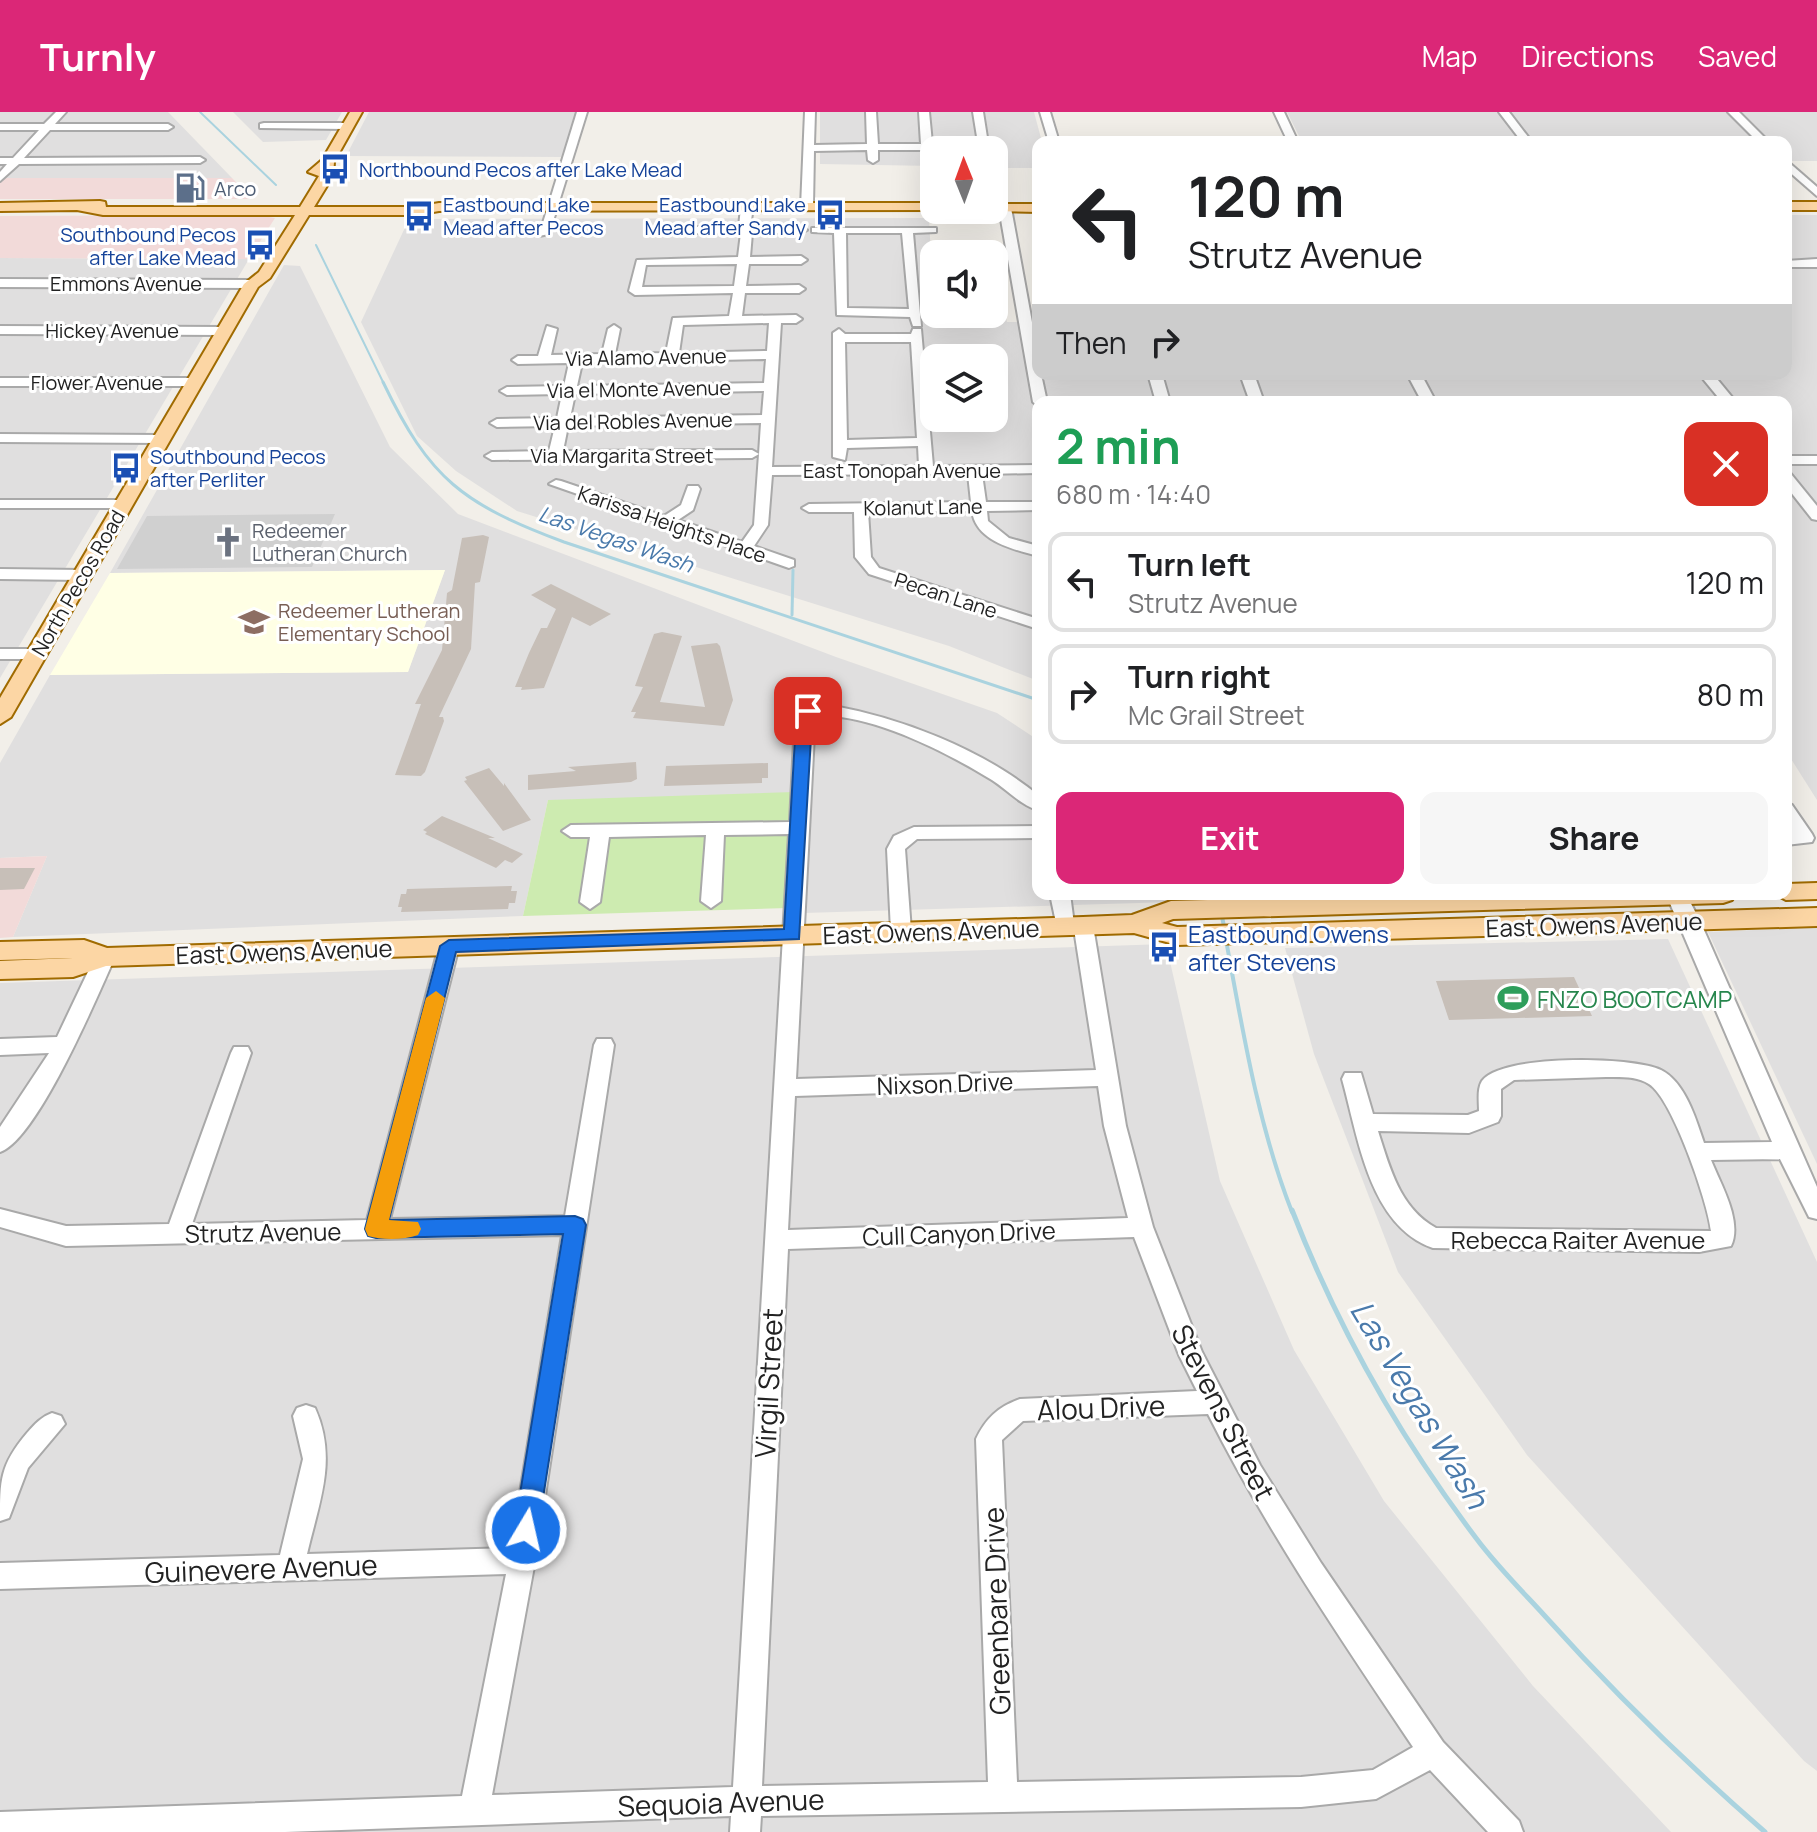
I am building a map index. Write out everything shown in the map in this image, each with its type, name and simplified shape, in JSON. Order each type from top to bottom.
[{"type":"main road","name":"North Pecos Road","points":[[298,208],[310,177],[327,162],[356,112]]},
{"type":"main road","name":"North Pecos Road","points":[[0,717],[252,284],[249,275],[298,208],[319,187],[326,176],[327,162]]},
{"type":"main road","points":[[319,187],[326,198],[355,204]]},
{"type":"main road","points":[[298,208],[355,204],[439,207],[920,207]]},
{"type":"main road","points":[[1792,206],[1817,206]]},
{"type":"main road","points":[[0,207],[82,207],[103,211],[298,208],[416,211],[439,207]]},
{"type":"main road","points":[[1008,208],[1032,208]]},
{"type":"main road","points":[[1792,892],[1817,891]]},
{"type":"main road","name":"East Owens Avenue","points":[[1134,924],[1171,910],[1497,900]]},
{"type":"main road","name":"East Owens Avenue","points":[[0,970],[73,968],[105,957],[1134,924],[1177,936],[1817,917]]},
{"type":"main road","name":"East Owens Avenue","points":[[0,951],[84,949],[105,957]]},
{"type":"street","points":[[0,178],[61,112]]},
{"type":"street","points":[[543,234],[582,112]]},
{"type":"street","points":[[807,207],[810,112]]},
{"type":"street","points":[[871,112],[873,161]]},
{"type":"street","points":[[924,112],[926,136]]},
{"type":"street","points":[[978,112],[982,136]]},
{"type":"street","points":[[1045,112],[1052,136]]},
{"type":"street","points":[[1279,112],[1290,136]]},
{"type":"street","points":[[1504,112],[1522,136]]},
{"type":"street","points":[[1733,112],[1758,136]]},
{"type":"street","points":[[264,126],[347,126]]},
{"type":"street","points":[[0,127],[168,127]]},
{"type":"street","points":[[809,148],[920,147]]},
{"type":"street","points":[[0,161],[200,160]]},
{"type":"street","points":[[1792,169],[1817,193]]},
{"type":"street","points":[[735,321],[747,234],[747,207]]},
{"type":"street","points":[[875,207],[876,230]]},
{"type":"street","points":[[1002,224],[1032,364]]},
{"type":"street","points":[[685,230],[801,230]]},
{"type":"street","points":[[816,230],[932,230]]},
{"type":"street","points":[[840,230],[841,312],[878,313],[917,326]]},
{"type":"street","points":[[907,230],[926,470]]},
{"type":"street","points":[[799,289],[635,291],[641,262],[801,260]]},
{"type":"street","points":[[1792,264],[1817,263]]},
{"type":"street","name":"Emmons Avenue","points":[[0,283],[252,284]]},
{"type":"street","points":[[878,313],[881,338]]},
{"type":"street","points":[[672,357],[677,321],[796,319]]},
{"type":"street","points":[[745,549],[761,525],[775,321]]},
{"type":"street","points":[[917,326],[881,338],[839,335],[840,451],[925,442]]},
{"type":"street","points":[[544,359],[551,329]]},
{"type":"street","points":[[608,358],[614,329]]},
{"type":"street","name":"Hickey Avenue","points":[[0,330],[225,331]]},
{"type":"street","name":"Via Alamo Avenue","points":[[518,360],[773,355]]},
{"type":"street","points":[[555,455],[577,358]]},
{"type":"street","points":[[1711,380],[1724,396]]},
{"type":"street","name":"Flower Avenue","points":[[0,382],[195,382]]},
{"type":"street","name":"Via el Monte Avenue","points":[[507,391],[771,387]]},
{"type":"street","name":"Via del Robles Avenue","points":[[497,423],[563,422],[697,437],[769,419]]},
{"type":"street","name":"Via Margarita Street","points":[[492,456],[555,455],[697,437],[752,454]]},
{"type":"street","points":[[0,438],[162,439]]},
{"type":"street","points":[[1792,460],[1817,460]]},
{"type":"street","points":[[974,469],[981,523],[1004,541],[1032,549]]},
{"type":"street","name":"East Tonopah Avenue","points":[[766,471],[1032,469]]},
{"type":"street","name":"Karissa Heights Place","points":[[556,484],[789,563]]},
{"type":"street","points":[[1792,485],[1817,516]]},
{"type":"street","points":[[665,522],[688,507],[693,489]]},
{"type":"street","points":[[0,504],[124,504]]},
{"type":"street","name":"Kolanut Lane","points":[[809,508],[1032,506]]},
{"type":"street","name":"Pecan Lane","points":[[861,508],[863,557],[874,571],[1032,622]]},
{"type":"street","points":[[0,574],[83,575]]},
{"type":"street","points":[[0,654],[36,654]]},
{"type":"street","name":"Virgil Street","points":[[745,1832],[804,721],[808,711],[837,709],[926,740],[1017,788],[1032,799]]},
{"type":"street","points":[[1792,818],[1805,838],[1792,839]]},
{"type":"street","points":[[571,831],[798,828]]},
{"type":"street","points":[[711,901],[715,830]]},
{"type":"street","points":[[590,902],[600,832]]},
{"type":"street","points":[[901,931],[896,849],[901,840],[914,833],[1032,832]]},
{"type":"street","name":"Stevens Street","points":[[1063,900],[1074,926],[1115,1126],[1142,1227],[1191,1355],[1251,1473],[1311,1572],[1433,1752],[1508,1832]]},
{"type":"street","points":[[1679,900],[1787,1150],[1817,1210]]},
{"type":"street","points":[[376,1229],[449,946]]},
{"type":"street","points":[[0,1143],[20,1120],[51,1074],[105,957]]},
{"type":"street","points":[[0,1047],[65,1045]]},
{"type":"street","points":[[474,1810],[522,1561],[604,1045]]},
{"type":"street","points":[[177,1234],[241,1053]]},
{"type":"street","points":[[1353,1079],[1366,1122],[1469,1124],[1490,1116],[1490,1086],[1512,1072],[1632,1070],[1654,1076],[1664,1085],[1672,1096],[1696,1152],[1787,1150]]},
{"type":"street","name":"Nixson Drive","points":[[784,1088],[1107,1078]]},
{"type":"street","name":"Rebecca Raiter Avenue","points":[[1366,1122],[1389,1191],[1406,1220],[1433,1238],[1699,1242],[1723,1239],[1724,1224],[1696,1152]]},
{"type":"street","name":"Strutz Avenue","points":[[0,1218],[66,1236],[575,1225]]},
{"type":"street","name":"Cull Canyon Drive","points":[[776,1240],[1142,1227]]},
{"type":"street","name":"Alou Drive","points":[[994,1428],[1007,1416],[1020,1410],[1214,1402]]},
{"type":"street","points":[[290,1568],[316,1459],[306,1416]]},
{"type":"street","points":[[0,1509],[18,1461],[52,1424]]},
{"type":"street","name":"Greenbare Drive","points":[[994,1428],[989,1439],[1003,1795]]},
{"type":"street","name":"Guinevere Avenue","points":[[0,1576],[522,1561]]},
{"type":"street","name":"Sequoia Avenue","points":[[0,1827],[197,1827],[474,1810],[747,1801],[1301,1792],[1376,1784],[1433,1752]]},
{"type":"shaded area","points":[[0,112],[168,112],[232,178],[0,178]]},
{"type":"shaded area","points":[[233,112],[342,112],[326,140],[263,142]]},
{"type":"shaded area","points":[[369,112],[578,112],[561,157],[346,156]]},
{"type":"shaded area","points":[[820,112],[1034,112],[1040,136],[1032,136],[1032,168],[1008,168],[1008,136],[920,136],[920,166],[820,164]]},
{"type":"shaded area","points":[[1287,112],[1817,112],[1817,161],[1792,161],[1792,136],[1299,136]]},
{"type":"shaded area","points":[[0,178],[232,178],[252,199],[0,199]]},
{"type":"shaded area","points":[[257,215],[275,218],[249,259],[0,258],[0,216]]},
{"type":"shaded area","points":[[1792,215],[1817,215],[1817,800],[1792,760],[1792,396],[1032,396],[1032,679],[949,646],[517,511],[456,471],[417,436],[361,322],[409,219],[920,218],[920,224],[929,224],[930,240],[920,240],[920,328],[1008,328],[1008,322],[1032,322],[1032,380],[1792,380]]},
{"type":"shaded area","points":[[0,258],[249,259],[0,678]]},
{"type":"shaded area","points":[[284,265],[300,266],[390,447],[458,514],[836,657],[997,713],[1032,736],[1032,900],[1172,902],[804,913],[548,800],[523,916],[13,937],[47,856],[0,858],[0,763],[50,675],[408,672],[445,570],[110,573]]},
{"type":"shaded area","name":"Redeemer Lutheran Church","points":[[335,514],[312,567],[117,569],[147,516]]},
{"type":"shaded area","name":"Redeemer Lutheran Elementary School","points":[[445,570],[408,672],[50,675],[110,573]]},
{"type":"shaded area","points":[[47,856],[13,937],[0,938],[0,858]]},
{"type":"shaded area","points":[[1817,927],[1817,1164],[1708,932]]},
{"type":"shaded area","points":[[1668,939],[1817,1262],[1817,1771],[1804,1761],[1527,1455],[1398,1272],[1314,1054],[1285,948]]},
{"type":"shaded area","points":[[1166,944],[1220,1181],[1294,1350],[1384,1501],[1533,1686],[1671,1832],[0,1832],[0,983]]},
{"type":"green space","points":[[794,792],[788,908],[523,916],[548,800]]},
{"type":"building","points":[[489,537],[480,582],[475,583],[471,649],[439,717],[443,717],[444,721],[425,772],[421,776],[395,775],[421,704],[415,704],[442,650],[447,593],[452,590],[462,538]]},
{"type":"building","points":[[551,584],[611,614],[590,626],[572,617],[544,688],[521,690],[522,687],[515,687],[529,653],[541,628],[547,628],[556,609],[531,595]]},
{"type":"building","points":[[662,632],[682,636],[660,702],[705,707],[691,646],[717,643],[720,646],[733,700],[724,726],[633,718],[636,712],[631,712],[643,687],[635,686],[654,634]]},
{"type":"building","points":[[636,762],[637,779],[631,782],[528,790],[528,775],[576,771],[568,767]]},
{"type":"building","points":[[768,763],[768,778],[762,778],[762,783],[664,786],[666,766]]},
{"type":"building","points":[[489,768],[531,820],[503,831],[464,781],[467,780],[465,777]]},
{"type":"building","points":[[442,816],[495,838],[488,838],[523,854],[512,863],[505,860],[496,868],[425,834],[427,832],[423,830]]},
{"type":"building","points":[[0,868],[35,868],[24,889],[0,890]]},
{"type":"building","points":[[512,886],[511,891],[517,891],[515,903],[509,903],[508,909],[401,912],[402,907],[398,907],[401,894],[406,894],[407,889]]},
{"type":"building","name":"FNZO BOOTCAMP","points":[[1574,977],[1592,1016],[1449,1020],[1436,981]]},
{"type":"waterway","name":"Las Vegas Wash","points":[[200,112],[276,185]]},
{"type":"waterway","name":"Las Vegas Wash","points":[[316,245],[383,383]]},
{"type":"waterway","name":"Las Vegas Wash","points":[[383,383],[417,443],[434,466],[475,501],[500,515],[564,542],[1032,698]]},
{"type":"waterway","points":[[792,615],[793,570]]},
{"type":"waterway","name":"Las Vegas Wash","points":[[1221,912],[1225,931]]},
{"type":"waterway","name":"Las Vegas Wash","points":[[1226,940],[1261,1112],[1292,1212]]},
{"type":"waterway","name":"Las Vegas Wash","points":[[1292,1210],[1350,1339],[1422,1461],[1476,1538],[1624,1700],[1765,1832]]},
{"type":"slow traffic","points":[[411,1229],[376,1229],[436,998]]},
{"type":"place","name":"Northbound Pecos after Lake Mead","points":[[335,169]]},
{"type":"place","name":"Arco","points":[[190,188]]},
{"type":"place","name":"Eastbound Lake Mead after Sandy","points":[[830,215]]},
{"type":"place","name":"Eastbound Lake Mead after Pecos","points":[[419,216]]},
{"type":"place","name":"Southbound Pecos after Lake Mead","points":[[260,245]]},
{"type":"place","name":"Southbound Pecos after Perliter","points":[[126,468]]},
{"type":"place","name":"Redeemer Lutheran Church","points":[[228,542]]},
{"type":"place","name":"Redeemer Lutheran Elementary School","points":[[254,622]]},
{"type":"place","name":"Eastbound Owens after Stevens","points":[[1164,947]]},
{"type":"place","name":"FNZO BOOTCAMP","points":[[1513,998]]},
{"type":"route","points":[[526,1530],[575,1225],[376,1229],[449,946],[792,935],[804,721],[808,711]]}]
